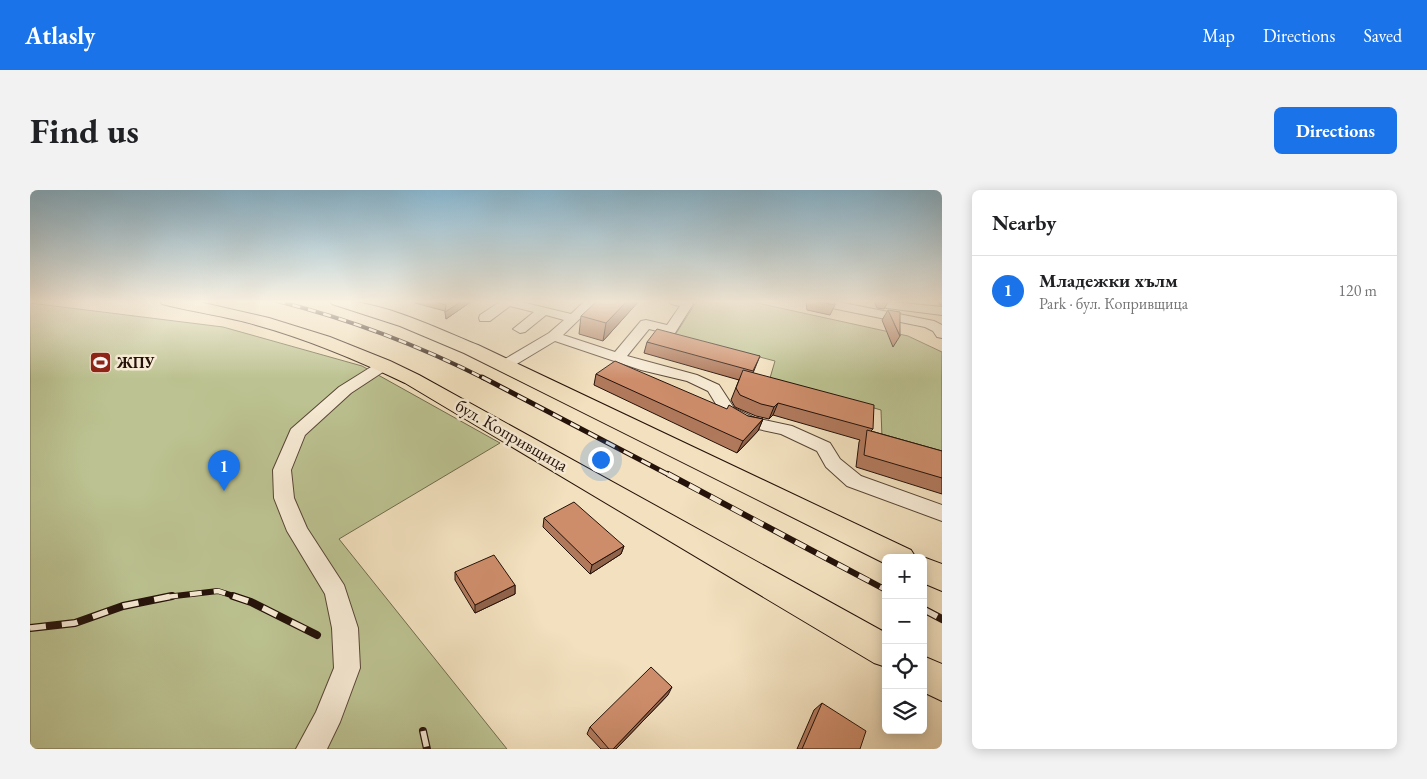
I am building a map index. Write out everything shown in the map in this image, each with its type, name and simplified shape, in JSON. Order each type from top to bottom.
[{"type":"main road","name":"бул. Копривщица","points":[[283,327],[328,342],[384,365],[440,394],[882,649]]},
{"type":"main road","points":[[418,327],[504,365],[893,554]]},
{"type":"main road","points":[[927,571],[942,578]]},
{"type":"main road","points":[[927,675],[942,684]]},
{"type":"street","points":[[504,365],[554,336],[563,327]]},
{"type":"street","points":[[618,358],[643,327]]},
{"type":"street","points":[[658,327],[670,330],[672,327]]},
{"type":"street","points":[[926,327],[940,331]]},
{"type":"street","points":[[554,336],[646,367],[692,378],[714,388],[728,410],[750,422],[786,430],[824,447],[833,463],[854,481],[942,513]]},
{"type":"street","points":[[310,749],[326,722],[347,668],[345,628],[336,592],[298,531],[284,498],[282,470],[298,433],[345,390],[384,365]]},
{"type":"green space","points":[[30,327],[223,327],[362,366],[500,443],[339,539],[507,749],[30,749]]},
{"type":"green space","points":[[680,327],[867,327],[908,336],[942,352],[942,455],[882,438],[881,410],[770,378],[775,361],[675,335]]},
{"type":"building","points":[[896,327],[900,327],[900,336]]},
{"type":"building","points":[[657,329],[760,356],[753,371],[647,342]]},
{"type":"building","points":[[615,361],[727,409],[729,405],[748,416],[763,419],[743,441],[596,374]]},
{"type":"building","points":[[743,370],[874,405],[873,429],[778,403],[774,407],[761,404],[740,395],[736,388]]},
{"type":"building","points":[[867,430],[942,451],[942,478],[864,455]]},
{"type":"building","points":[[574,502],[624,546],[592,565],[544,518]]},
{"type":"building","points":[[494,555],[515,585],[475,605],[455,572]]},
{"type":"building","points":[[651,667],[672,687],[613,749],[609,749],[590,727]]},
{"type":"building","points":[[822,703],[866,731],[860,749],[802,749]]},
{"type":"railway","points":[[363,327],[409,344],[485,379]]},
{"type":"railway","points":[[482,377],[671,476]]},
{"type":"railway","points":[[668,474],[882,588]]},
{"type":"railway","points":[[169,597],[218,591],[237,597]]},
{"type":"railway","points":[[233,596],[251,602],[317,635]]},
{"type":"railway","points":[[30,628],[75,623],[123,606],[169,597]]},
{"type":"railway","points":[[927,611],[942,619]]},
{"type":"railway","points":[[423,731],[427,749]]},
{"type":"place","name":"ЖПУ","points":[[101,362]]},
{"type":"place","name":"Младежки хълм","points":[[224,491]]}]
